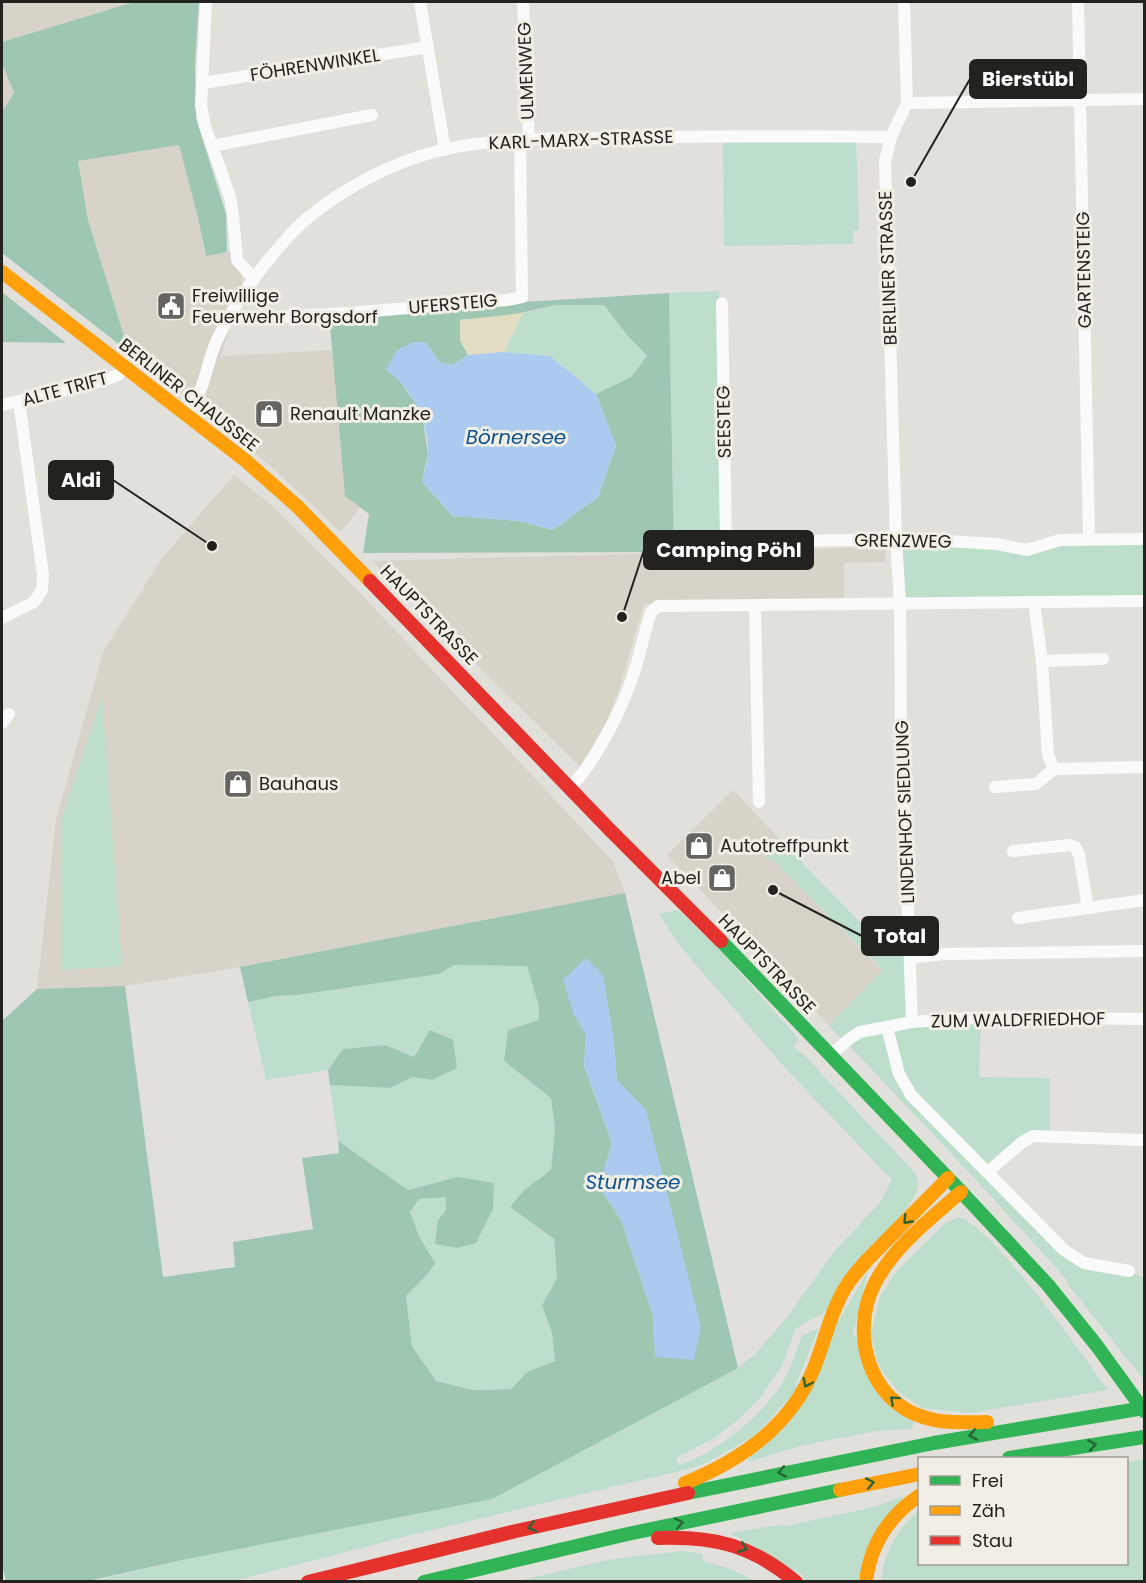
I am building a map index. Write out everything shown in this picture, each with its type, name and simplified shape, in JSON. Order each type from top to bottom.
[{"type":"main road","name":"BERLINER CHAUSSEE","points":[[2,272],[246,461],[325,533],[347,557]]},
{"type":"main road","name":"HAUPTSTRASSE","points":[[347,557],[696,915],[1028,1262],[1144,1409]]},
{"type":"main road","points":[[589,1514],[688,1482],[761,1443],[790,1412],[804,1391],[836,1304],[851,1278],[948,1178]]},
{"type":"main road","points":[[961,1192],[896,1255],[874,1284],[864,1312],[862,1328],[867,1361],[877,1381],[889,1395],[903,1408],[924,1418],[947,1422],[1052,1422]]},
{"type":"main road","points":[[308,1581],[589,1514],[792,1470],[1052,1422],[1144,1409]]},
{"type":"main road","points":[[1015,1457],[1144,1437]]},
{"type":"main road","points":[[1026,1457],[1040,1453]]},
{"type":"main road","points":[[424,1581],[772,1503],[918,1474]]},
{"type":"main road","points":[[866,1581],[870,1558],[882,1533],[901,1509],[918,1496]]},
{"type":"main road","points":[[581,1545],[672,1537],[713,1539],[731,1543],[764,1557],[796,1581]]},
{"type":"street","points":[[206,2],[201,106],[230,196],[237,260],[253,278]]},
{"type":"street","points":[[420,2],[445,150]]},
{"type":"street","name":"ULMENWEG","points":[[523,2],[524,140]]},
{"type":"street","name":"BERLINER STRASSE","points":[[896,540],[885,161],[891,137],[907,103],[904,2]]},
{"type":"street","name":"GARTENSTEIG","points":[[1078,2],[1089,539]]},
{"type":"street","name":"FÖHRENWINKEL","points":[[203,83],[428,47]]},
{"type":"street","points":[[907,103],[1144,99]]},
{"type":"street","points":[[212,146],[372,115]]},
{"type":"street","name":"KARL-MARX-STRASSE","points":[[185,414],[200,394],[216,344],[228,317],[253,278],[291,234],[322,207],[352,187],[419,156],[445,150],[524,140],[723,136],[891,137]]},
{"type":"street","name":"UFERSTEIG","points":[[228,317],[246,319],[348,313],[522,297],[524,140]]},
{"type":"street","name":"SEESTEG","points":[[722,303],[726,542]]},
{"type":"street","name":"ALTE TRIFT","points":[[2,405],[112,378],[124,367]]},
{"type":"street","points":[[2,618],[33,602],[42,590],[43,575],[19,401]]},
{"type":"street","name":"GRENZWEG","points":[[660,546],[726,542],[896,540],[977,543],[1027,550],[1060,540],[1144,539]]},
{"type":"street","name":"LINDENHOF SIEDLUNG","points":[[896,540],[900,602],[912,1022]]},
{"type":"street","points":[[570,788],[585,772],[623,701],[631,683],[651,612],[658,606],[1144,601]]},
{"type":"street","points":[[1034,603],[1042,661],[1048,755],[1054,769]]},
{"type":"street","points":[[755,606],[759,802]]},
{"type":"street","points":[[1042,661],[1103,659]]},
{"type":"street","points":[[995,787],[1036,784],[1054,769],[1144,766]]},
{"type":"street","points":[[1013,851],[1070,845],[1075,847],[1080,854],[1088,908]]},
{"type":"street","points":[[1018,918],[1144,900]]},
{"type":"street","points":[[910,958],[944,954],[1144,951]]},
{"type":"street","name":"ZUM WALDFRIEDHOF","points":[[830,1056],[854,1035],[912,1022],[988,1017],[1144,1019]]},
{"type":"street","points":[[887,1027],[895,1064],[906,1088],[917,1102],[1055,1242],[1071,1255],[1090,1264],[1129,1271]]},
{"type":"street","points":[[988,1172],[1021,1143],[1033,1136],[1144,1140]]},
{"type":"shaded area","points":[[2,2],[134,2],[2,42]]},
{"type":"shaded area","points":[[2,63],[14,93],[2,112]]},
{"type":"shaded area","points":[[179,145],[205,256],[240,249],[243,306],[231,326],[221,356],[332,350],[345,496],[360,507],[341,532],[277,472],[211,416],[129,352],[88,220],[78,160]]},
{"type":"shaded area","points":[[234,475],[268,502],[358,591],[612,860],[625,893],[240,967],[125,986],[37,989],[56,820],[103,652],[162,558]]},
{"type":"shaded area","points":[[885,547],[885,562],[844,563],[844,600],[644,604],[618,693],[605,724],[580,767],[372,561]]},
{"type":"shaded area","points":[[733,790],[781,841],[764,859],[772,859],[883,971],[829,1025],[667,855]]},
{"type":"green space","points":[[134,2],[199,2],[195,64],[196,118],[226,214],[227,252],[206,256],[179,145],[78,161],[88,220],[129,352],[2,253],[2,112],[14,93],[2,63],[2,42]]},
{"type":"green space","points":[[856,142],[859,230],[853,231],[853,244],[724,246],[723,143]]},
{"type":"green space","points":[[719,291],[721,535],[674,538],[669,293]]},
{"type":"green space","points":[[2,292],[66,343],[2,342]]},
{"type":"green space","points":[[669,293],[674,552],[363,553],[369,514],[345,496],[329,314]],"holes":[[[556,305],[604,305],[647,356],[631,377],[596,394],[616,446],[598,497],[553,530],[519,521],[453,516],[422,482],[428,454],[422,413],[398,378],[386,370],[426,342],[439,362],[452,365],[468,355],[460,340],[460,320],[507,316]]]},
{"type":"green space","points":[[556,305],[604,305],[647,356],[631,377],[596,394],[550,356],[504,352],[523,313]]},
{"type":"green space","points":[[1144,542],[1144,597],[899,600],[896,546]]},
{"type":"green space","points":[[102,697],[122,966],[62,970],[61,820]]},
{"type":"green space","points":[[781,841],[887,950],[908,950],[911,1021],[844,1042],[829,1025],[883,970],[772,859],[764,859]]},
{"type":"green space","points":[[625,893],[738,1368],[492,1499],[187,1559],[88,1581],[6,1581],[2,1565],[2,1021],[37,989],[125,986],[163,1277],[235,1267],[233,1242],[313,1229],[302,1158],[339,1153],[338,1141],[408,1190],[457,1177],[494,1183],[493,1209],[476,1243],[457,1248],[435,1244],[438,1220],[446,1210],[446,1197],[419,1199],[410,1212],[419,1236],[435,1263],[429,1273],[406,1296],[412,1346],[436,1381],[473,1390],[511,1389],[527,1372],[555,1361],[552,1333],[542,1305],[557,1278],[554,1239],[510,1207],[524,1190],[551,1170],[555,1129],[551,1098],[504,1061],[508,1030],[539,1020],[539,1007],[527,966],[454,965],[439,974],[298,995],[276,996],[248,1002],[240,967]],"holes":[[[586,1035],[613,1035],[617,1080],[646,1110],[655,1357],[653,1315],[622,1222],[599,1186],[612,1144],[584,1065]]]},
{"type":"green space","points":[[678,910],[716,946],[799,1039],[793,1046],[914,1172],[917,1181],[917,1190],[908,1207],[825,1312],[795,1330],[782,1366],[760,1398],[716,1437],[676,1458],[679,1465],[720,1444],[757,1414],[781,1385],[802,1336],[819,1328],[792,1394],[756,1435],[706,1463],[688,1469],[415,1534],[234,1581],[88,1582],[187,1559],[738,1368],[756,1353],[784,1321],[837,1248],[879,1204],[892,1180],[786,1069],[677,942],[659,914]]},
{"type":"green space","points":[[454,965],[527,966],[539,1007],[539,1021],[504,1061],[551,1098],[555,1129],[551,1170],[524,1190],[510,1207],[554,1239],[557,1278],[542,1305],[552,1333],[555,1361],[527,1372],[511,1389],[473,1390],[436,1381],[412,1346],[406,1296],[429,1274],[435,1263],[419,1236],[410,1212],[419,1199],[446,1196],[446,1210],[438,1220],[457,1248],[457,1177],[408,1190],[338,1141],[330,1085],[390,1088],[413,1077],[432,1080],[419,1047],[414,1057],[385,1045],[343,1049],[328,1070],[266,1080],[248,1002],[276,996],[298,995],[439,974]]},
{"type":"green space","points":[[981,1019],[979,1077],[1050,1078],[1050,1135],[1036,1135],[988,1170],[912,1094],[889,1028]]},
{"type":"green space","points":[[886,1029],[897,1075],[1062,1251],[1144,1277],[1144,1380],[1067,1283],[1068,1281],[847,1043]]},
{"type":"green space","points":[[430,1030],[453,1040],[457,1068],[432,1080],[413,1077],[390,1088],[330,1085],[328,1070],[343,1049],[385,1045],[414,1057]]},
{"type":"green space","points":[[959,1217],[974,1226],[993,1243],[1014,1267],[1108,1390],[971,1413],[922,1408],[898,1391],[883,1373],[877,1360],[871,1332],[880,1296],[898,1270],[947,1222]]},
{"type":"green space","points":[[868,1271],[853,1333],[914,1423],[912,1429],[878,1431],[804,1445],[747,1462],[839,1320]]},
{"type":"green space","points":[[1144,1459],[1144,1581],[881,1581],[885,1561],[893,1542],[904,1525],[918,1512],[918,1565],[1128,1565],[1128,1462]]},
{"type":"green space","points":[[903,1497],[857,1581],[807,1581],[801,1574],[730,1533],[778,1525],[786,1526],[874,1507]]},
{"type":"green space","points":[[683,1551],[703,1554],[702,1561],[731,1569],[755,1581],[518,1581],[612,1559]]},
{"type":"sand","points":[[523,313],[503,352],[468,355],[460,340],[460,320]]},
{"type":"water","name":"Börnersee","points":[[413,342],[426,342],[439,362],[452,365],[468,355],[503,352],[550,356],[596,394],[616,445],[598,497],[553,530],[519,521],[453,516],[422,482],[428,455],[426,431],[411,396],[386,370],[397,350]]},
{"type":"water","name":"Sturmsee","points":[[586,958],[603,975],[613,1035],[617,1080],[646,1110],[701,1327],[694,1360],[655,1357],[653,1315],[622,1222],[599,1186],[612,1144],[584,1064],[586,1035],[574,1015],[563,980]]},
{"type":"traffic: fast","points":[[721,941],[948,1178]]},
{"type":"traffic: fast","points":[[952,1182],[1048,1285],[1097,1346],[1144,1411]]},
{"type":"traffic: fast","points":[[688,1493],[934,1443],[1144,1408]]},
{"type":"traffic: fast","points":[[1015,1457],[1144,1437]]},
{"type":"traffic: fast","points":[[424,1582],[623,1535],[840,1490]]},
{"type":"traffic: slow","points":[[2,272],[246,461],[297,506],[370,581]]},
{"type":"traffic: slow","points":[[685,1483],[706,1474],[744,1452],[778,1424],[804,1389],[814,1368],[835,1307],[849,1282],[948,1178]]},
{"type":"traffic: slow","points":[[961,1192],[901,1246],[882,1271],[867,1304],[864,1324],[865,1344],[869,1363],[877,1381],[889,1396],[904,1408],[923,1417],[939,1421],[987,1422]]},
{"type":"traffic: slow","points":[[840,1490],[918,1474]]},
{"type":"traffic: slow","points":[[866,1582],[872,1555],[883,1532],[899,1512],[918,1496]]},
{"type":"traffic: jam","points":[[370,581],[610,830],[721,941]]},
{"type":"traffic: jam","points":[[308,1582],[516,1531],[688,1493]]},
{"type":"traffic: jam","points":[[658,1538],[697,1539],[732,1545],[764,1559],[796,1582]]},
{"type":"place","name":"Bierstübl","points":[[911,182]]},
{"type":"place","name":"Freiwillige Feuerwehr Borgsdorf","points":[[171,306]]},
{"type":"place","name":"Renault Manzke","points":[[269,414]]},
{"type":"place","name":"Aldi","points":[[212,546]]},
{"type":"place","name":"Camping Pöhl","points":[[622,617]]},
{"type":"place","name":"Bauhaus","points":[[238,784]]},
{"type":"place","name":"Autotreffpunkt","points":[[699,846]]},
{"type":"place","name":"Abel","points":[[722,878]]},
{"type":"place","name":"Total","points":[[773,890]]}]
